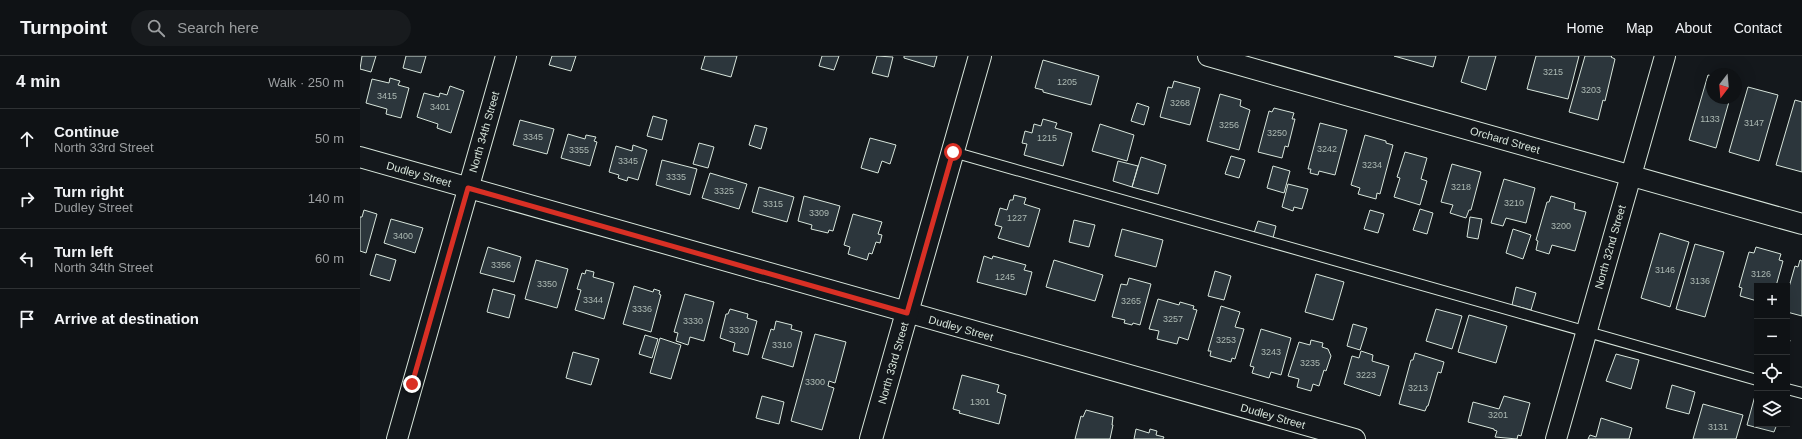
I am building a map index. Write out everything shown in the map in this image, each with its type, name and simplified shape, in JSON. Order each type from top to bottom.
[{"type":"main road","name":"North 33rd Street","points":[[871,439],[980,56]]},
{"type":"street","name":"North 34th Street","points":[[397,439],[506,56]]},
{"type":"street","name":"Orchard Street","points":[[1208,56],[1802,224]]},
{"type":"street","name":"North 32nd Street","points":[[1556,439],[1665,56]]},
{"type":"street","name":"Dudley Street","points":[[360,157],[1355,439]]},
{"type":"lane","points":[[953,152],[1754,379]]},
{"type":"lane","points":[[1790,390],[1802,393]]},
{"type":"building","points":[[362,56],[376,56],[371,72],[360,69]]},
{"type":"building","points":[[406,56],[426,56],[421,73],[403,68]]},
{"type":"building","points":[[552,56],[576,56],[571,71],[549,65]]},
{"type":"building","points":[[705,56],[737,56],[731,77],[701,69]]},
{"type":"building","points":[[822,56],[839,56],[834,70],[819,66]]},
{"type":"building","points":[[877,56],[893,57],[888,77],[872,73]]},
{"type":"building","points":[[904,56],[937,56],[934,67],[904,58]]},
{"type":"building","points":[[1394,56],[1436,56],[1433,67]]},
{"type":"building","points":[[1469,56],[1496,56],[1486,90],[1461,82]]},
{"type":"building","points":[[1536,56],[1579,56],[1568,99],[1527,89]]},
{"type":"building","points":[[1585,56],[1612,56],[1611,57],[1615,59],[1605,101],[1603,100],[1598,120],[1569,112]]},
{"type":"building","points":[[1043,60],[1099,76],[1091,105],[1043,92],[1043,90],[1035,88]]},
{"type":"building","points":[[390,78],[400,81],[398,85],[409,88],[401,118],[386,114],[387,109],[366,103],[372,79],[389,83]]},
{"type":"building","points":[[1174,81],[1200,88],[1190,125],[1160,117],[1168,87],[1172,88]]},
{"type":"building","points":[[1706,82],[1706,104],[1728,104],[1716,148],[1689,140]]},
{"type":"building","points":[[450,86],[464,91],[451,133],[437,128],[438,124],[417,117],[424,93],[439,97],[440,93],[447,95]]},
{"type":"building","points":[[1748,87],[1778,95],[1759,161],[1729,152]]},
{"type":"building","points":[[1220,94],[1241,100],[1240,106],[1250,110],[1239,150],[1207,141]]},
{"type":"building","points":[[1795,100],[1802,102],[1802,172],[1776,165]]},
{"type":"building","points":[[1137,103],[1149,107],[1144,125],[1131,121]]},
{"type":"building","points":[[1274,108],[1294,113],[1292,119],[1295,119],[1288,147],[1285,146],[1282,158],[1258,152],[1269,111],[1272,112]]},
{"type":"building","points":[[653,116],[667,120],[662,140],[647,136]]},
{"type":"building","points":[[1043,119],[1057,123],[1055,128],[1072,133],[1063,166],[1024,155],[1027,144],[1022,143],[1025,131],[1032,133],[1034,124],[1041,126]]},
{"type":"building","points":[[520,120],[554,129],[547,154],[513,145]]},
{"type":"building","points":[[1320,123],[1347,130],[1335,175],[1319,171],[1318,175],[1310,173],[1311,169],[1308,169]]},
{"type":"building","points":[[1100,124],[1134,135],[1127,161],[1092,151]]},
{"type":"building","points":[[755,125],[767,128],[761,149],[749,145]]},
{"type":"building","points":[[568,134],[585,139],[586,135],[596,137],[594,141],[597,142],[590,166],[561,158]]},
{"type":"building","points":[[1365,135],[1386,141],[1386,143],[1393,145],[1380,194],[1377,193],[1376,199],[1358,194],[1360,188],[1351,185]]},
{"type":"building","points":[[870,138],[896,145],[890,164],[882,161],[878,173],[861,168]]},
{"type":"building","points":[[699,143],[714,147],[708,168],[693,164]]},
{"type":"building","points":[[633,145],[647,150],[638,180],[628,177],[627,181],[618,178],[619,175],[609,172],[616,146],[632,151]]},
{"type":"building","points":[[1405,152],[1427,158],[1421,179],[1427,181],[1420,205],[1394,197],[1400,178],[1397,177]]},
{"type":"building","points":[[1231,156],[1245,160],[1239,178],[1225,174]]},
{"type":"building","points":[[1141,157],[1166,165],[1158,194],[1132,187]]},
{"type":"building","points":[[662,160],[697,169],[690,195],[656,185]]},
{"type":"building","points":[[1118,161],[1138,166],[1132,187],[1113,181]]},
{"type":"building","points":[[1452,164],[1481,172],[1471,210],[1469,210],[1466,218],[1450,213],[1453,205],[1441,202]]},
{"type":"building","points":[[1273,166],[1290,171],[1284,193],[1267,188]]},
{"type":"building","points":[[710,173],[747,184],[739,209],[702,198]]},
{"type":"building","points":[[1504,179],[1535,188],[1526,223],[1506,218],[1503,226],[1491,223]]},
{"type":"building","points":[[1288,184],[1308,189],[1302,209],[1294,207],[1293,211],[1282,207]]},
{"type":"building","points":[[759,187],[794,197],[787,222],[752,212]]},
{"type":"building","points":[[1014,195],[1026,198],[1024,204],[1040,209],[1029,247],[998,238],[1002,227],[995,225],[1000,208],[1007,210],[1010,200],[1013,200]]},
{"type":"building","points":[[804,196],[840,206],[833,231],[829,230],[828,233],[811,229],[812,225],[798,221]]},
{"type":"building","points":[[1551,196],[1575,203],[1574,209],[1586,212],[1575,251],[1552,245],[1549,254],[1536,250],[1538,241],[1536,240],[1547,202],[1549,202]]},
{"type":"building","points":[[1420,209],[1433,213],[1427,234],[1413,230]]},
{"type":"building","points":[[364,210],[377,214],[366,253],[360,251],[360,217],[362,217]]},
{"type":"building","points":[[1370,210],[1384,214],[1378,233],[1364,229]]},
{"type":"building","points":[[853,214],[882,222],[878,234],[882,235],[880,243],[876,242],[872,254],[869,253],[867,260],[848,254],[850,247],[844,245]]},
{"type":"building","points":[[1470,217],[1482,219],[1478,239],[1467,237]]},
{"type":"building","points":[[391,219],[423,228],[415,253],[384,243]]},
{"type":"building","points":[[1074,220],[1095,225],[1089,247],[1069,242]]},
{"type":"building","points":[[1258,221],[1276,226],[1273,238],[1254,233]]},
{"type":"building","points":[[1122,229],[1163,240],[1156,267],[1115,256]]},
{"type":"building","points":[[1513,229],[1531,235],[1523,259],[1506,253]]},
{"type":"building","points":[[1660,233],[1689,242],[1670,307],[1641,298]]},
{"type":"building","points":[[1695,244],[1724,252],[1705,317],[1676,309]]},
{"type":"building","points":[[488,247],[521,257],[514,282],[480,273]]},
{"type":"building","points":[[1756,247],[1781,254],[1779,260],[1783,261],[1777,283],[1754,283],[1754,300],[1740,296],[1742,288],[1739,287],[1749,252],[1754,253]]},
{"type":"building","points":[[376,254],[396,260],[390,281],[370,275]]},
{"type":"building","points":[[984,256],[992,259],[993,256],[1026,265],[1024,270],[1032,272],[1026,295],[977,282]]},
{"type":"building","points":[[536,260],[568,269],[557,308],[525,299]]},
{"type":"building","points":[[1054,260],[1103,275],[1095,301],[1046,287]]},
{"type":"building","points":[[1800,260],[1802,261],[1802,316],[1790,313],[1790,284],[1795,266],[1798,267]]},
{"type":"building","points":[[586,270],[594,272],[593,277],[614,283],[604,319],[575,310],[581,290],[577,289],[582,273],[585,274]]},
{"type":"building","points":[[1215,271],[1231,276],[1224,300],[1208,296]]},
{"type":"building","points":[[1316,274],[1344,282],[1333,320],[1305,312]]},
{"type":"building","points":[[1129,278],[1151,284],[1140,325],[1124,323],[1125,320],[1112,317],[1121,284],[1127,285]]},
{"type":"building","points":[[634,286],[653,292],[654,289],[660,291],[659,294],[661,295],[651,332],[623,324]]},
{"type":"building","points":[[1516,287],[1536,293],[1531,310],[1512,305]]},
{"type":"building","points":[[493,289],[515,295],[509,318],[487,312]]},
{"type":"building","points":[[685,294],[714,302],[704,341],[690,337],[688,345],[676,341],[678,333],[674,332]]},
{"type":"building","points":[[1158,299],[1179,305],[1180,302],[1194,306],[1193,309],[1197,310],[1188,340],[1179,337],[1177,344],[1157,339],[1159,331],[1149,329]]},
{"type":"building","points":[[1221,306],[1240,312],[1235,327],[1244,329],[1235,359],[1232,358],[1231,362],[1210,356],[1211,351],[1208,351]]},
{"type":"building","points":[[730,309],[748,314],[747,318],[757,321],[748,355],[733,351],[735,343],[720,338],[726,314],[728,314]]},
{"type":"building","points":[[1436,309],[1462,316],[1452,349],[1426,341]]},
{"type":"building","points":[[1469,315],[1507,326],[1496,363],[1458,352]]},
{"type":"building","points":[[776,321],[792,325],[791,329],[802,332],[793,367],[762,358],[771,329],[774,330]]},
{"type":"building","points":[[1353,324],[1367,328],[1360,350],[1347,346]]},
{"type":"building","points":[[1261,329],[1291,338],[1281,375],[1271,372],[1269,378],[1252,373],[1254,367],[1250,366]]},
{"type":"building","points":[[815,334],[846,342],[835,383],[829,381],[828,386],[834,388],[822,430],[791,421]]},
{"type":"building","points":[[645,335],[658,339],[652,358],[639,354]]},
{"type":"building","points":[[660,338],[681,345],[671,379],[650,373]]},
{"type":"building","points":[[1311,340],[1323,343],[1322,347],[1328,349],[1331,356],[1326,371],[1324,370],[1319,386],[1313,384],[1311,391],[1297,387],[1299,379],[1288,376],[1299,342],[1310,345]]},
{"type":"building","points":[[1361,351],[1373,355],[1372,361],[1389,366],[1380,396],[1344,384],[1352,356],[1359,358]]},
{"type":"building","points":[[573,352],[599,359],[591,385],[566,378]]},
{"type":"building","points":[[1415,353],[1444,362],[1441,373],[1438,372],[1428,406],[1425,411],[1399,404],[1411,360],[1413,360]]},
{"type":"building","points":[[1616,354],[1639,360],[1631,389],[1606,381]]},
{"type":"building","points":[[962,375],[999,385],[997,392],[1006,395],[999,424],[959,413],[960,411],[953,409]]},
{"type":"building","points":[[1672,385],[1695,392],[1689,414],[1666,408]]},
{"type":"building","points":[[762,396],[784,402],[779,424],[756,418]]},
{"type":"building","points":[[1504,396],[1530,403],[1521,436],[1518,435],[1517,439],[1495,437],[1497,431],[1494,429],[1468,422],[1473,402],[1499,409]]},
{"type":"building","points":[[1754,399],[1754,427],[1747,425]]},
{"type":"building","points":[[1703,404],[1743,415],[1736,439],[1693,439]]},
{"type":"building","points":[[1086,410],[1113,417],[1110,439],[1075,439],[1081,416],[1083,417]]},
{"type":"building","points":[[1601,418],[1632,428],[1629,439],[1588,439],[1590,435],[1596,437]]},
{"type":"building","points":[[1755,427],[1776,427],[1774,432]]},
{"type":"building","points":[[1136,429],[1149,433],[1150,429],[1157,431],[1156,435],[1164,437],[1163,439],[1134,439]]},
{"type":"route","points":[[412,384],[468,188],[907,313],[953,152]]}]
